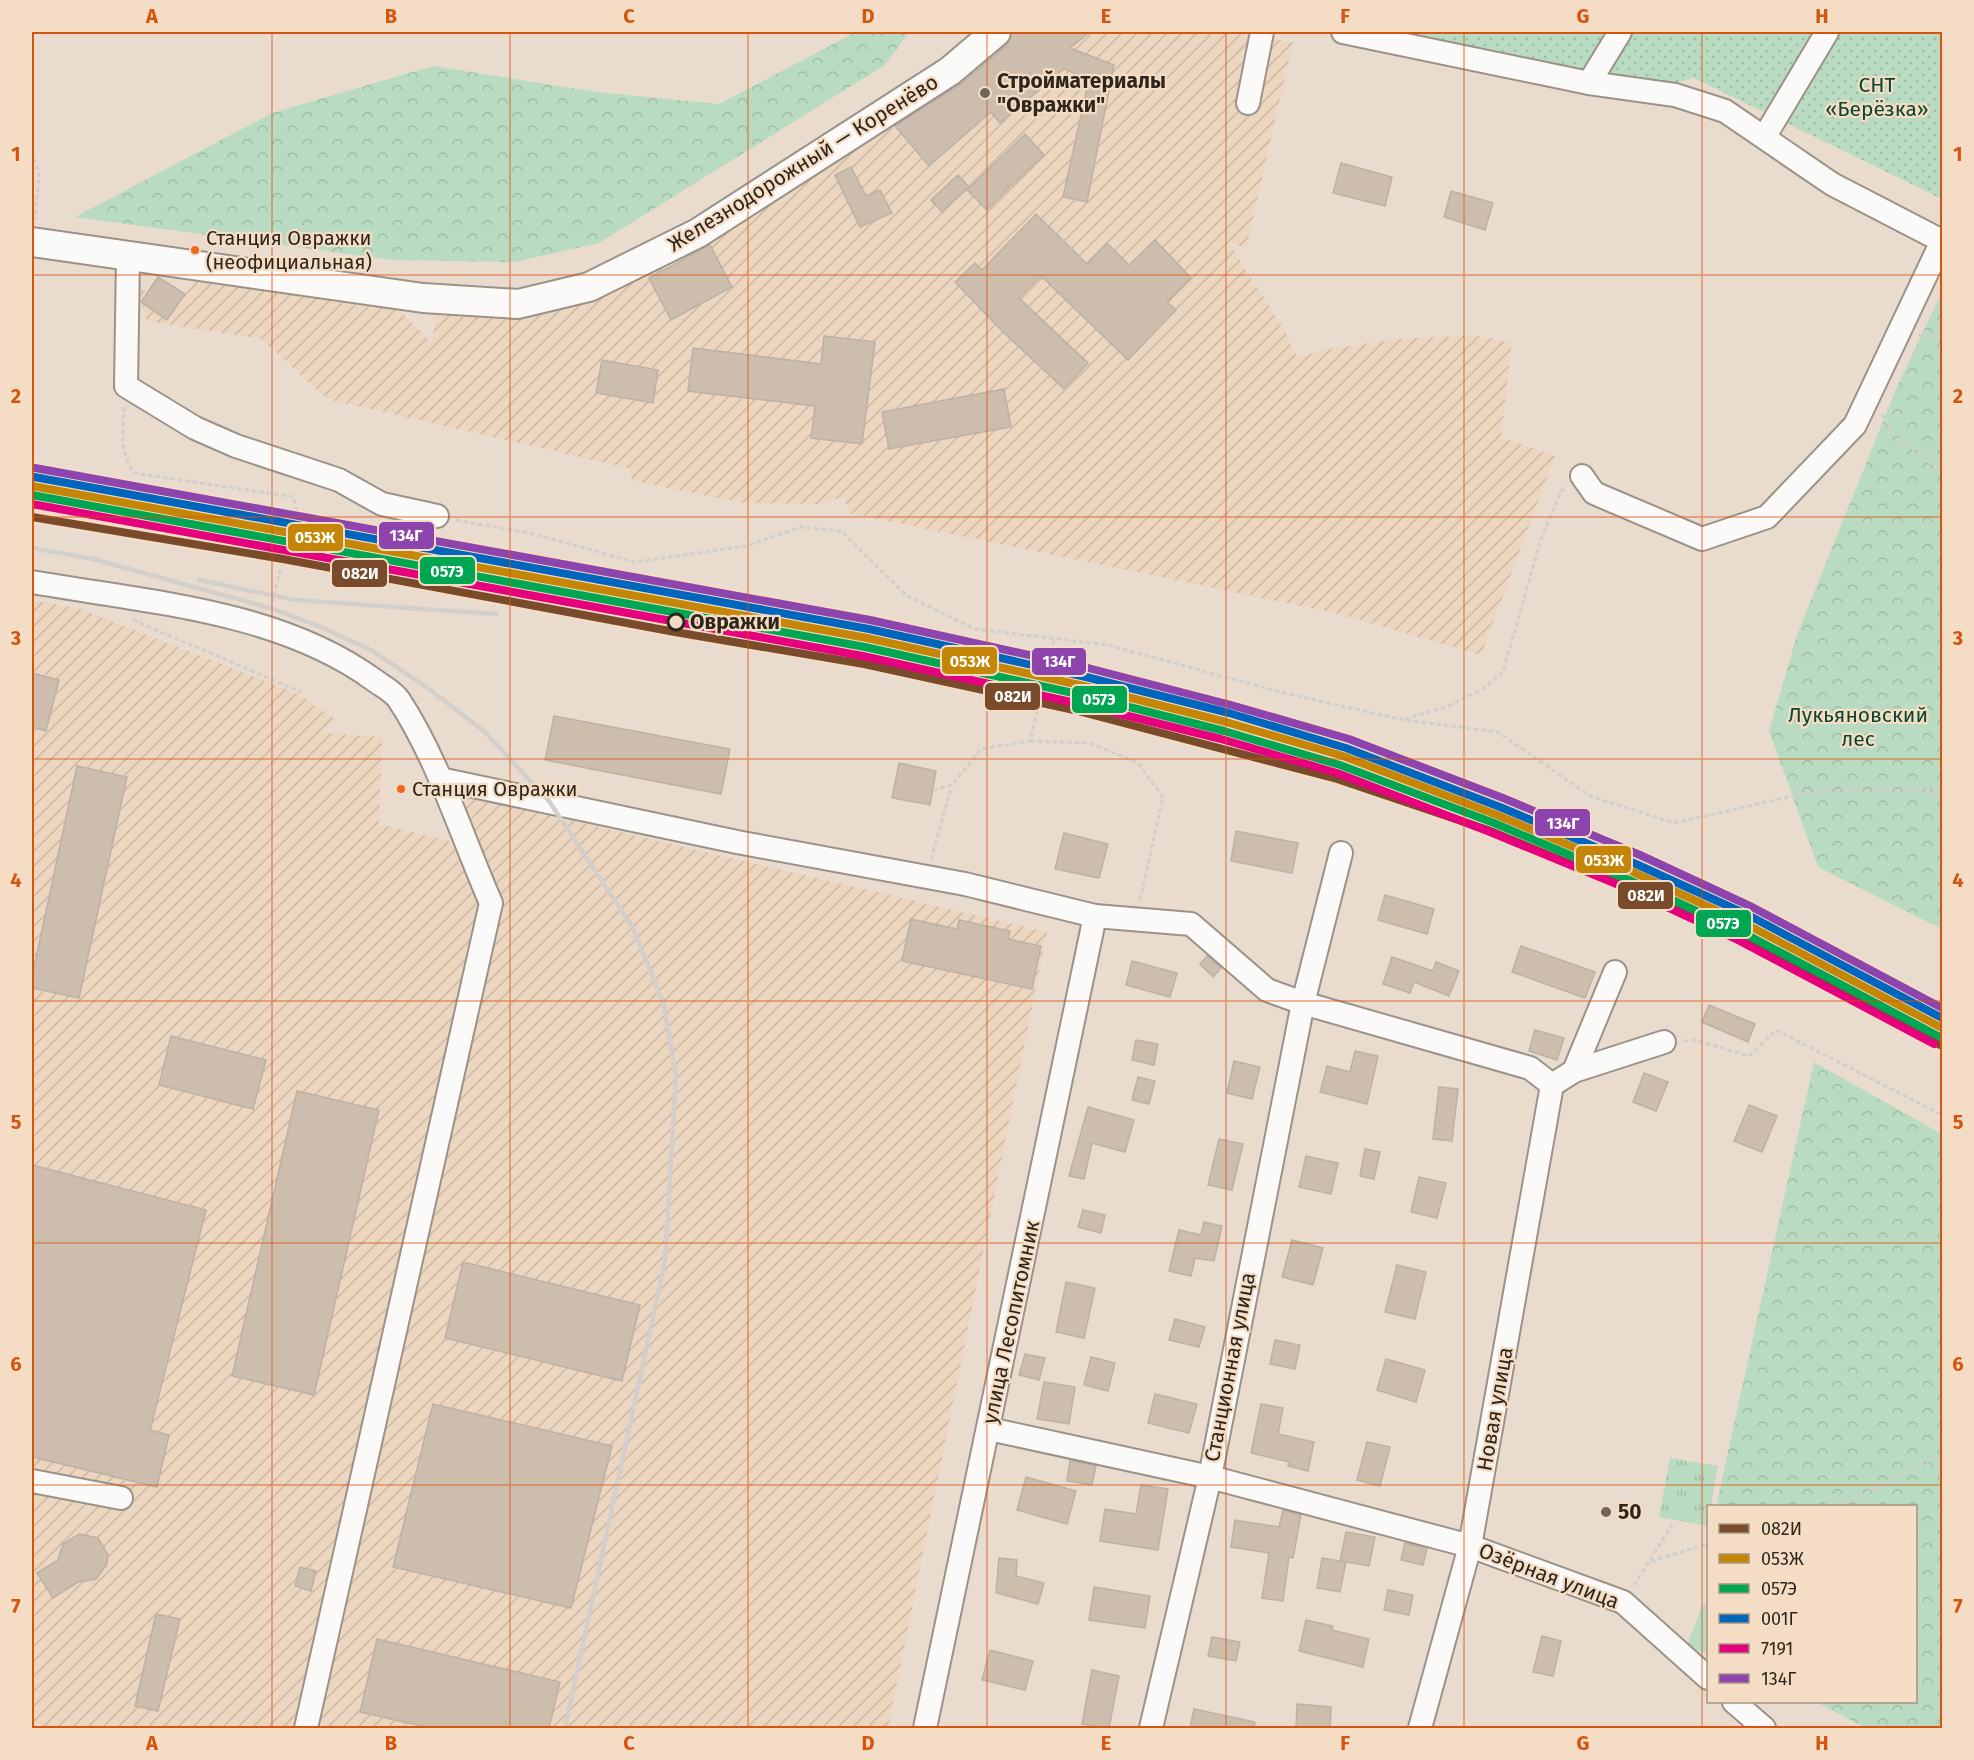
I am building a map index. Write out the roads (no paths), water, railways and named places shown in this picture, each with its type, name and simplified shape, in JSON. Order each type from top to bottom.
[{"type":"main road","name":"Железнодорожный — Коренёво","points":[[33,242],[423,298],[518,304],[590,287],[708,226],[950,71],[996,32]]},
{"type":"street","points":[[1248,103],[1262,32]]},
{"type":"street","points":[[1343,32],[1403,37],[1589,83],[1683,90],[1725,111],[1832,184],[1942,241],[1855,425],[1767,517],[1702,539],[1594,493],[1582,476]]},
{"type":"street","points":[[1589,83],[1620,32]]},
{"type":"street","points":[[1764,136],[1827,32]]},
{"type":"street","points":[[128,256],[126,386],[195,428],[236,446],[339,480],[382,504],[437,516]]},
{"type":"street","points":[[32,582],[216,614],[283,634],[348,661],[398,697],[440,779],[491,903],[306,1728]]},
{"type":"street","points":[[440,779],[737,842],[926,876],[1095,916],[1191,924],[1267,990],[1303,1004],[1530,1068],[1552,1085],[1575,1071],[1664,1042]]},
{"type":"street","name":"Станционная улица","points":[[1151,1728],[1209,1477],[1303,1004],[1341,853]]},
{"type":"street","name":"улица Лесопитомник","points":[[925,1728],[1095,916]]},
{"type":"street","points":[[1575,1071],[1615,972]]},
{"type":"street","name":"Новая улица","points":[[1420,1728],[1470,1546],[1552,1085]]},
{"type":"street","name":"Озёрная улица","points":[[989,1429],[1209,1477],[1470,1546],[1623,1602],[1707,1677]]},
{"type":"street","points":[[32,1481],[121,1498]]},
{"type":"street","points":[[1736,1703],[1764,1728]]},
{"type":"railway","points":[[32,548],[99,560]]},
{"type":"railway","points":[[93,559],[270,608],[321,627],[371,650],[429,689],[485,732],[549,801],[633,928],[664,1005],[676,1075],[665,1261],[565,1728]]},
{"type":"railway","points":[[199,580],[295,600],[496,614]]},
{"type":"place","name":"Стройматериалы \"Овражки\"","points":[[985,93]]},
{"type":"place","name":"Станция Овражки (неофициальная)","points":[[195,250]]},
{"type":"place","name":"Овражки","points":[[676,622]]},
{"type":"place","name":"Станция Овражки","points":[[401,789]]},
{"type":"place","name":"50","points":[[1606,1512]]},
{"type":"park label","name":"СНТ «Берёзка»","points":[[1877,97]]},
{"type":"park label","name":"Лукьяновский лес","points":[[1858,727]]}]
